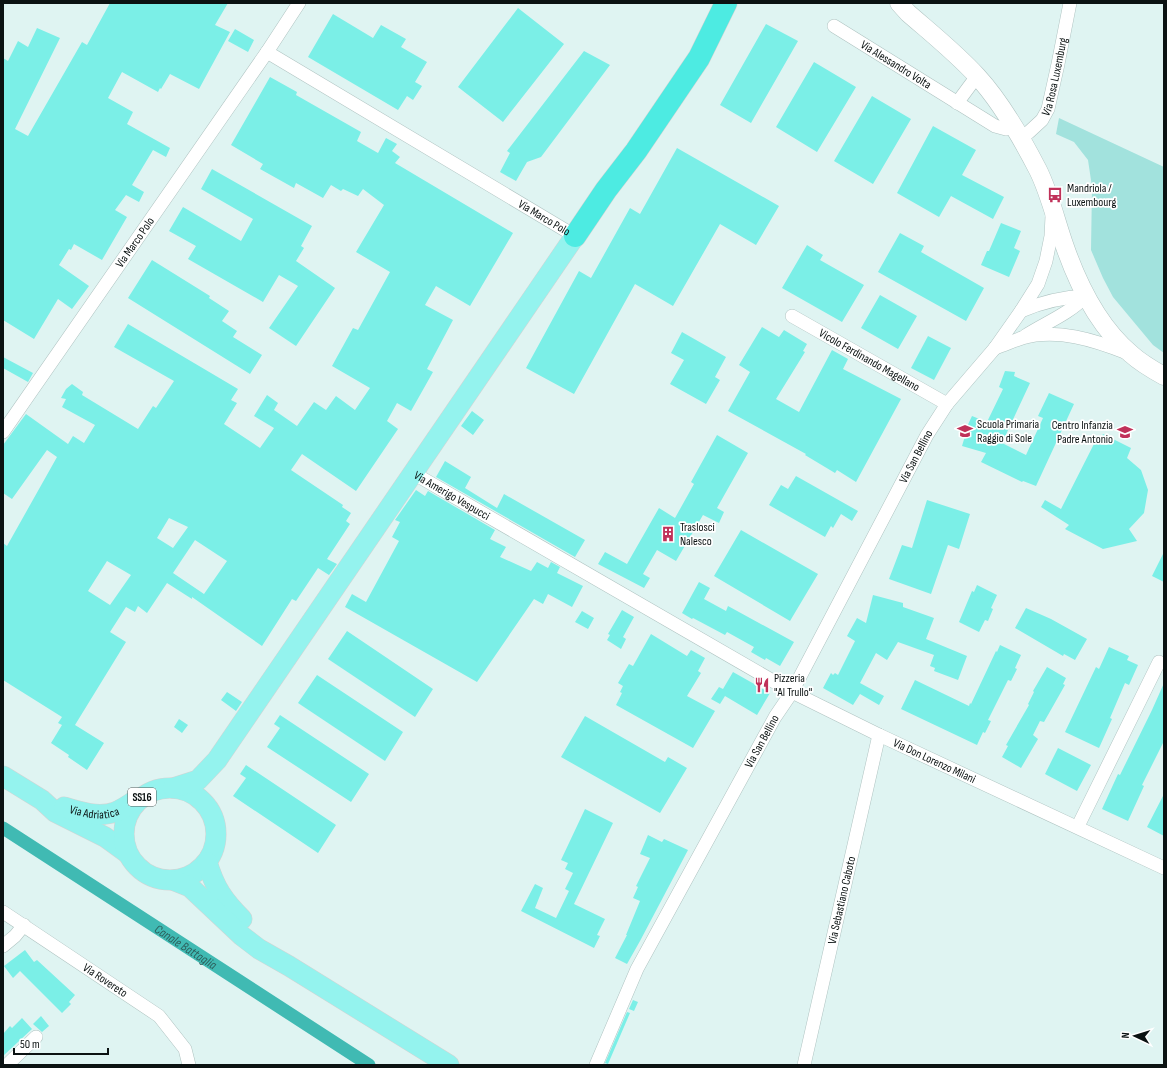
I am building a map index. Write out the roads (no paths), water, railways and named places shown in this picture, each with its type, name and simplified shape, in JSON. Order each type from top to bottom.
[{"type":"highway","points":[[606,190],[628,148],[693,51],[716,3]]},
{"type":"highway","points":[[575,236],[606,190],[636,152],[699,58],[726,3]]},
{"type":"main road","name":"Via Marco Polo","points":[[413,473],[575,236]]},
{"type":"main road","name":"Via Amerigo Vespucci","points":[[172,788],[198,780],[217,760],[413,473]]},
{"type":"main road","name":"Via Amerigo Vespucci","points":[[208,808],[209,787],[217,760]]},
{"type":"main road","name":"Via Adriatica","points":[[3,776],[42,800],[55,812],[105,837],[127,853]]},
{"type":"main road","name":"SS16","points":[[172,788],[186,791],[199,798],[208,808],[214,821],[216,835],[214,850],[207,862],[198,871],[187,878],[160,880],[146,874],[135,865],[127,853],[123,837],[125,822],[132,807],[143,796],[157,790],[172,788]]},
{"type":"main road","name":"Via Adriatica","points":[[42,800],[86,813],[107,814],[117,812],[143,796]]},
{"type":"main road","name":"SS16","points":[[207,862],[216,887],[225,901],[289,966]]},
{"type":"main road","name":"SS16","points":[[175,880],[190,887],[259,950],[289,966],[450,1065]]},
{"type":"street","name":"Via Marco Polo","points":[[3,432],[300,3]]},
{"type":"street","points":[[899,3],[977,76],[995,98],[1038,171],[1052,208]]},
{"type":"street","name":"Via Rosa Luxemburg","points":[[1016,132],[1029,132],[1042,120],[1048,109],[1070,3]]},
{"type":"street","name":"Via Alessandro Volta","points":[[834,26],[995,126],[1016,132]]},
{"type":"street","name":"Via Marco Polo","points":[[267,52],[575,236]]},
{"type":"street","points":[[957,103],[977,76]]},
{"type":"street","name":"Via San Bellino","points":[[1052,208],[1075,275],[1086,296],[1108,330],[1131,354],[1164,376]]},
{"type":"street","name":"Via San Bellino","points":[[596,1065],[637,968],[771,724],[792,692],[924,442],[947,404],[996,348],[1038,284],[1046,261],[1051,236],[1052,208]]},
{"type":"street","points":[[1021,312],[1052,300],[1086,296]]},
{"type":"street","name":"Via San Bellino","points":[[996,348],[1022,338],[1062,315],[1078,304],[1086,296]]},
{"type":"street","name":"Vicolo Ferdinando Magellano","points":[[792,316],[947,404]]},
{"type":"street","name":"Via San Bellino","points":[[1022,338],[1052,334],[1067,335],[1108,345],[1131,354]]},
{"type":"street","name":"Via Amerigo Vespucci","points":[[413,473],[792,692]]},
{"type":"street","points":[[1078,826],[1159,662]]},
{"type":"street","name":"Via Don Lorenzo Milani","points":[[792,692],[1164,868]]},
{"type":"street","name":"Via Sebastiano Caboto","points":[[804,1065],[879,734]]},
{"type":"street","name":"Via Rovereto","points":[[3,912],[159,1016],[184,1049],[189,1065]]},
{"type":"street","points":[[3,946],[15,936],[24,925]]},
{"type":"street","points":[[7,1065],[36,1037]]},
{"type":"waterway","name":"Canale Battaglia","points":[[3,828],[369,1065]]},
{"type":"place","name":"Mandriola / Luxembourg","points":[[1055,195]]},
{"type":"place","name":"Scuola Primaria Raggio di Sole","points":[[965,431]]},
{"type":"place","name":"Centro Infanzia Padre Antonio","points":[[1125,432]]},
{"type":"place","name":"Traslosci Nalesco","points":[[668,534]]},
{"type":"place","name":"Pizzeria \"Al Trullo\"","points":[[762,685]]}]
